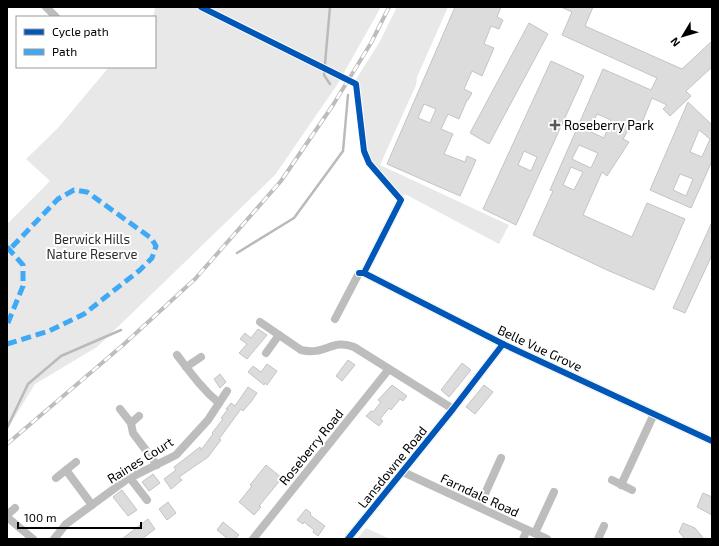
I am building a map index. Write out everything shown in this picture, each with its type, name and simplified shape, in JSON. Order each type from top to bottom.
[{"type":"street","points":[[46,7],[55,16]]},
{"type":"street","points":[[335,320],[401,200]]},
{"type":"street","name":"Belle Vue Grove","points":[[362,273],[503,344],[712,441]]},
{"type":"street","points":[[260,322],[301,350],[308,352],[320,351],[336,345],[347,344],[354,347],[453,409]]},
{"type":"street","points":[[266,353],[279,335]]},
{"type":"street","name":"Lansdowne Road","points":[[348,539],[403,472],[503,344]]},
{"type":"street","points":[[177,355],[196,382],[207,394],[219,403]]},
{"type":"street","points":[[186,367],[201,357]]},
{"type":"street","name":"Roseberry Road","points":[[253,539],[389,370]]},
{"type":"street","name":"Raines Court","points":[[54,539],[66,524],[130,478],[176,454],[208,420],[227,391]]},
{"type":"street","points":[[120,409],[131,423],[133,432],[156,465]]},
{"type":"street","points":[[622,485],[654,414]]},
{"type":"street","points":[[131,423],[139,416]]},
{"type":"street","points":[[479,507],[501,458]]},
{"type":"street","points":[[56,478],[76,462]]},
{"type":"street","points":[[66,470],[92,505]]},
{"type":"street","name":"Farndale Road","points":[[403,472],[547,539]]},
{"type":"street","points":[[130,478],[147,500]]},
{"type":"street","points":[[612,480],[632,490]]},
{"type":"street","points":[[523,539],[531,532],[554,492]]},
{"type":"street","points":[[16,508],[7,516],[33,539]]},
{"type":"street","points":[[598,539],[604,526]]},
{"type":"green space","name":"Berwick Hills Nature Reserve","points":[[155,7],[381,7],[337,85],[275,175],[97,347],[35,384],[7,427],[7,224],[50,181],[26,159],[57,129],[108,68],[156,68],[156,16],[152,16],[154,14]]},
{"type":"green space","points":[[397,7],[448,7],[417,77],[416,85],[380,165],[509,225],[499,244],[405,194],[402,198],[378,172],[367,155],[363,135],[359,83],[355,81],[379,43]]},
{"type":"green space","points":[[366,528],[390,539],[357,539]]},
{"type":"building","points":[[455,7],[501,7],[497,17],[503,20],[499,29],[491,26],[484,44],[494,48],[482,76],[472,71],[464,89],[472,93],[467,100],[459,119],[448,114],[441,129],[453,134],[444,154],[465,162],[467,156],[476,160],[460,196],[387,164]],"holes":[[[424,104],[436,109],[430,123],[418,118]]]},
{"type":"building","points":[[561,7],[593,7],[585,26],[682,69],[712,41],[712,67],[686,91],[691,96],[670,116],[663,109],[667,105],[652,98],[641,125],[633,122],[623,139],[629,142],[607,176],[602,172],[583,215],[632,237],[647,203],[685,219],[654,290],[607,270],[533,235],[553,191],[550,190],[603,69],[651,90],[657,78],[562,35],[572,12]],"holes":[[[597,114],[611,120],[604,138],[589,131]],[[579,145],[598,153],[591,168],[572,159]],[[571,167],[583,172],[574,190],[563,185]]]},
{"type":"building","points":[[529,23],[548,34],[489,144],[470,133]]},
{"type":"building","points":[[551,61],[584,76],[516,225],[483,209]],"holes":[[[524,151],[537,157],[531,171],[518,165]]]},
{"type":"building","points":[[688,102],[712,125],[712,161],[691,208],[650,190]],"holes":[[[699,130],[710,139],[702,157],[690,152]],[[680,174],[693,179],[686,196],[673,190]]]},
{"type":"building","points":[[712,222],[712,255],[685,313],[673,308]]},
{"type":"building","points":[[258,329],[267,335],[247,359],[239,353],[247,344],[240,339],[245,333],[251,338]]},
{"type":"building","points":[[348,360],[355,365],[342,381],[336,376]]},
{"type":"building","points":[[462,363],[471,370],[449,397],[441,390]]},
{"type":"building","points":[[267,364],[277,371],[267,385],[265,383],[264,385],[248,372],[253,366],[261,372]]},
{"type":"building","points":[[220,374],[226,382],[220,388],[214,379]]},
{"type":"building","points":[[392,385],[407,396],[403,401],[400,399],[391,410],[389,408],[380,419],[383,421],[379,426],[366,416],[371,411],[373,412],[381,402],[378,400]]},
{"type":"building","points":[[484,385],[493,392],[475,414],[466,407]]},
{"type":"building","points":[[248,387],[257,393],[251,402],[243,411],[241,409],[208,457],[179,477],[182,480],[171,489],[164,479],[176,470],[174,467],[200,447],[201,450],[223,419],[221,418],[228,409],[226,409],[231,403],[235,406]]},
{"type":"building","points":[[266,465],[282,478],[259,506],[261,507],[254,515],[239,502]]},
{"type":"building","points":[[153,474],[160,483],[149,491],[142,482]]},
{"type":"building","points":[[122,490],[137,510],[128,516],[113,497]]},
{"type":"building","points":[[703,493],[712,497],[712,515],[697,507]]},
{"type":"building","points":[[168,502],[176,513],[167,520],[159,509]]},
{"type":"building","points":[[306,509],[311,513],[310,515],[325,526],[318,536],[313,532],[314,530],[304,522],[303,524],[297,520]]},
{"type":"building","points":[[148,519],[155,529],[142,539],[122,539]]},
{"type":"building","points":[[223,522],[239,535],[235,539],[228,539],[217,530]]},
{"type":"building","points":[[683,523],[695,528],[704,539],[685,539],[679,532]]},
{"type":"waterway","points":[[330,7],[324,75],[330,84]]},
{"type":"waterway","points":[[237,253],[294,218],[343,151],[348,95]]},
{"type":"waterway","points":[[7,428],[28,384],[61,356],[121,330]]},
{"type":"railway","points":[[7,444],[123,345],[195,279],[281,181],[333,105],[371,43],[389,7]]},
{"type":"marked path","points":[[7,344],[49,331],[84,314],[140,270],[152,258],[156,246],[151,238],[87,192],[74,190],[58,199],[10,249]]},
{"type":"marked path","points":[[7,247],[23,265],[23,286],[7,325]]},
{"type":"cycle path","points":[[201,7],[356,84],[364,151],[369,163],[401,200],[364,273]]},
{"type":"cycle path","points":[[359,273],[364,273],[503,344],[712,441]]},
{"type":"cycle path","points":[[348,539],[453,409],[503,344]]},
{"type":"place","name":"Roseberry Park","points":[[555,125]]}]
